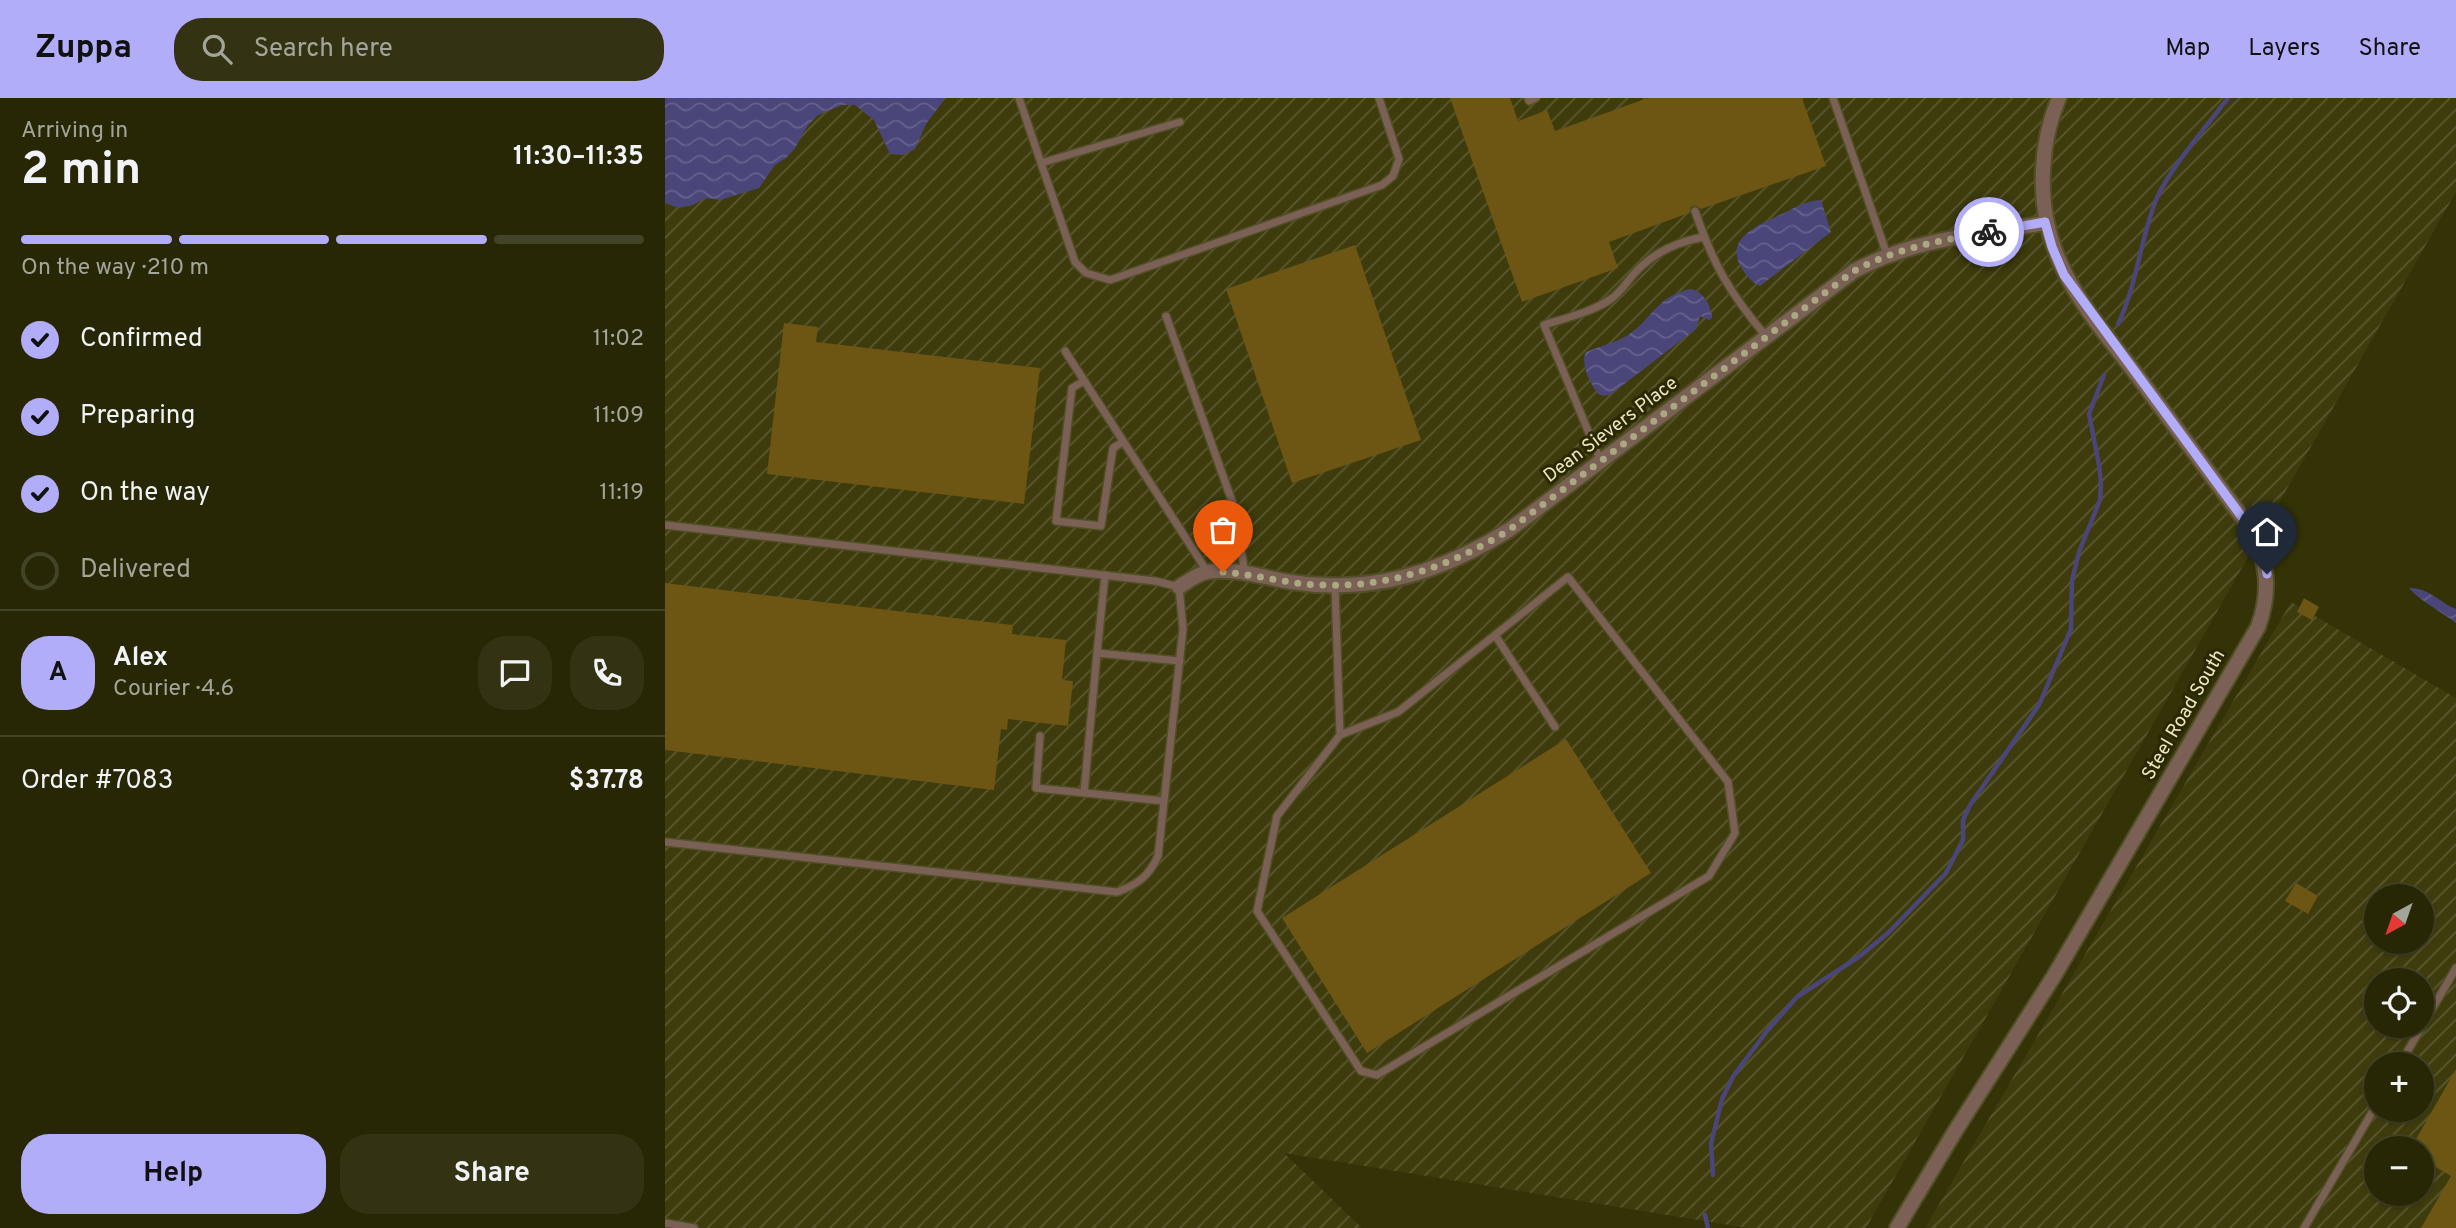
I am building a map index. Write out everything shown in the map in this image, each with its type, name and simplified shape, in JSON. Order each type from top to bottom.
[{"type":"street","name":"Steel Road South","points":[[1897,1228],[2054,976],[2251,639],[2267,596],[2264,558],[2250,528],[2075,292],[2052,247],[2045,222],[2043,156],[2046,136],[2059,98]]},
{"type":"street","name":"Dean Sievers Place","points":[[1208,572],[1245,574],[1292,583],[1335,585],[1373,583],[1425,572],[1475,551],[1509,530],[1844,277],[1887,255],[1918,244],[2045,222]]},
{"type":"street","points":[[1179,587],[1208,572]]},
{"type":"lane","points":[[1019,98],[1075,262],[1086,273],[1110,280],[1383,185],[1393,176],[1399,159],[1379,98]]},
{"type":"lane","points":[[1528,98],[1529,101],[1536,98]]},
{"type":"lane","points":[[1833,98],[1887,255]]},
{"type":"lane","points":[[1041,163],[1180,122]]},
{"type":"lane","points":[[1695,211],[1727,286],[1766,337]]},
{"type":"lane","points":[[1601,462],[1545,325],[1604,303],[1618,294],[1640,267],[1659,253],[1704,237]]},
{"type":"lane","points":[[1167,316],[1233,504],[1245,574]]},
{"type":"lane","points":[[1065,351],[1208,572]]},
{"type":"lane","points":[[1084,381],[1072,388],[1056,521],[1101,526],[1113,448],[1123,442]]},
{"type":"lane","points":[[665,525],[1155,581],[1179,587],[1183,629],[1158,856],[1154,866],[1138,884],[1117,892],[665,842]]},
{"type":"lane","points":[[1084,793],[1105,575]]},
{"type":"lane","points":[[1568,577],[1728,782],[1735,833],[1709,876],[1377,1075],[1361,1070],[1257,911],[1277,816],[1340,736],[1398,712],[1568,577]]},
{"type":"lane","points":[[1335,585],[1340,736]]},
{"type":"lane","points":[[1495,635],[1555,727]]},
{"type":"lane","points":[[1097,653],[1180,661]]},
{"type":"lane","points":[[1040,736],[1036,788],[1164,801]]},
{"type":"lane","points":[[2407,1052],[2456,968]]},
{"type":"lane","points":[[2304,1228],[2366,1122]]},
{"type":"lane","points":[[665,1223],[694,1228]]},
{"type":"shaded area","points":[[665,98],[2456,98],[2456,192],[1866,1228],[1748,1228],[1284,1153],[1362,1228],[665,1228]]},
{"type":"shaded area","points":[[2291,602],[2456,698],[2456,1228],[1925,1228]]},
{"type":"water","points":[[665,98],[944,100],[926,124],[915,149],[903,155],[890,154],[874,120],[855,105],[842,105],[818,115],[808,125],[795,148],[775,165],[759,188],[720,200],[706,198],[679,208],[665,203]]},
{"type":"water","points":[[1821,200],[1831,232],[1760,286],[1752,281],[1737,257],[1740,240],[1763,223],[1805,203]]},
{"type":"water","points":[[1690,289],[1699,292],[1706,299],[1712,318],[1709,320],[1700,316],[1696,329],[1611,394],[1598,394],[1585,368],[1586,352],[1628,335],[1669,297]]},
{"type":"water","points":[[2409,588],[2428,593],[2456,609],[2456,623],[2425,602]]},
{"type":"building","points":[[1450,98],[1510,98],[1518,121],[1547,110],[1555,131],[1648,98],[1802,98],[1826,166],[1701,209],[1694,205],[1689,213],[1609,242],[1618,268],[1522,302]]},
{"type":"building","points":[[1355,245],[1421,440],[1292,483],[1226,289]]},
{"type":"building","points":[[784,323],[818,327],[816,342],[1040,368],[1024,504],[767,474]]},
{"type":"building","points":[[665,583],[1013,625],[1012,634],[1066,640],[1062,680],[1073,681],[1068,726],[1008,719],[1007,730],[1001,729],[994,790],[665,750]]},
{"type":"building","points":[[2304,598],[2319,607],[2312,620],[2297,612]]},
{"type":"building","points":[[1566,739],[1651,873],[1367,1053],[1282,918]]},
{"type":"building","points":[[2296,883],[2318,896],[2308,914],[2285,901]]},
{"type":"building","points":[[2456,1069],[2456,1228],[2421,1228],[2451,1176],[2434,1166],[2434,1136],[2418,1136],[2426,1122],[2434,1122],[2434,1108]]},
{"type":"waterway","points":[[2118,324],[2130,294],[2156,200],[2179,161],[2228,98]]},
{"type":"waterway","points":[[1713,1175],[1711,1144],[1722,1099],[1734,1075],[1797,997],[1860,956],[1888,933],[1946,873],[1963,840],[1963,820],[1970,805],[2039,705],[2071,629],[2072,580],[2079,552],[2100,500],[2099,465],[2089,414],[2104,375]]},
{"type":"waterway","points":[[1705,1215],[1708,1228]]},
{"type":"way so far","points":[[1223,572],[1292,583],[1346,585],[1399,579],[1451,562],[1509,530],[1854,271],[1874,260],[1918,244],[1989,232]]},
{"type":"route","points":[[1989,232],[2045,222],[2064,275],[2250,528],[2264,558],[2267,574]]}]
